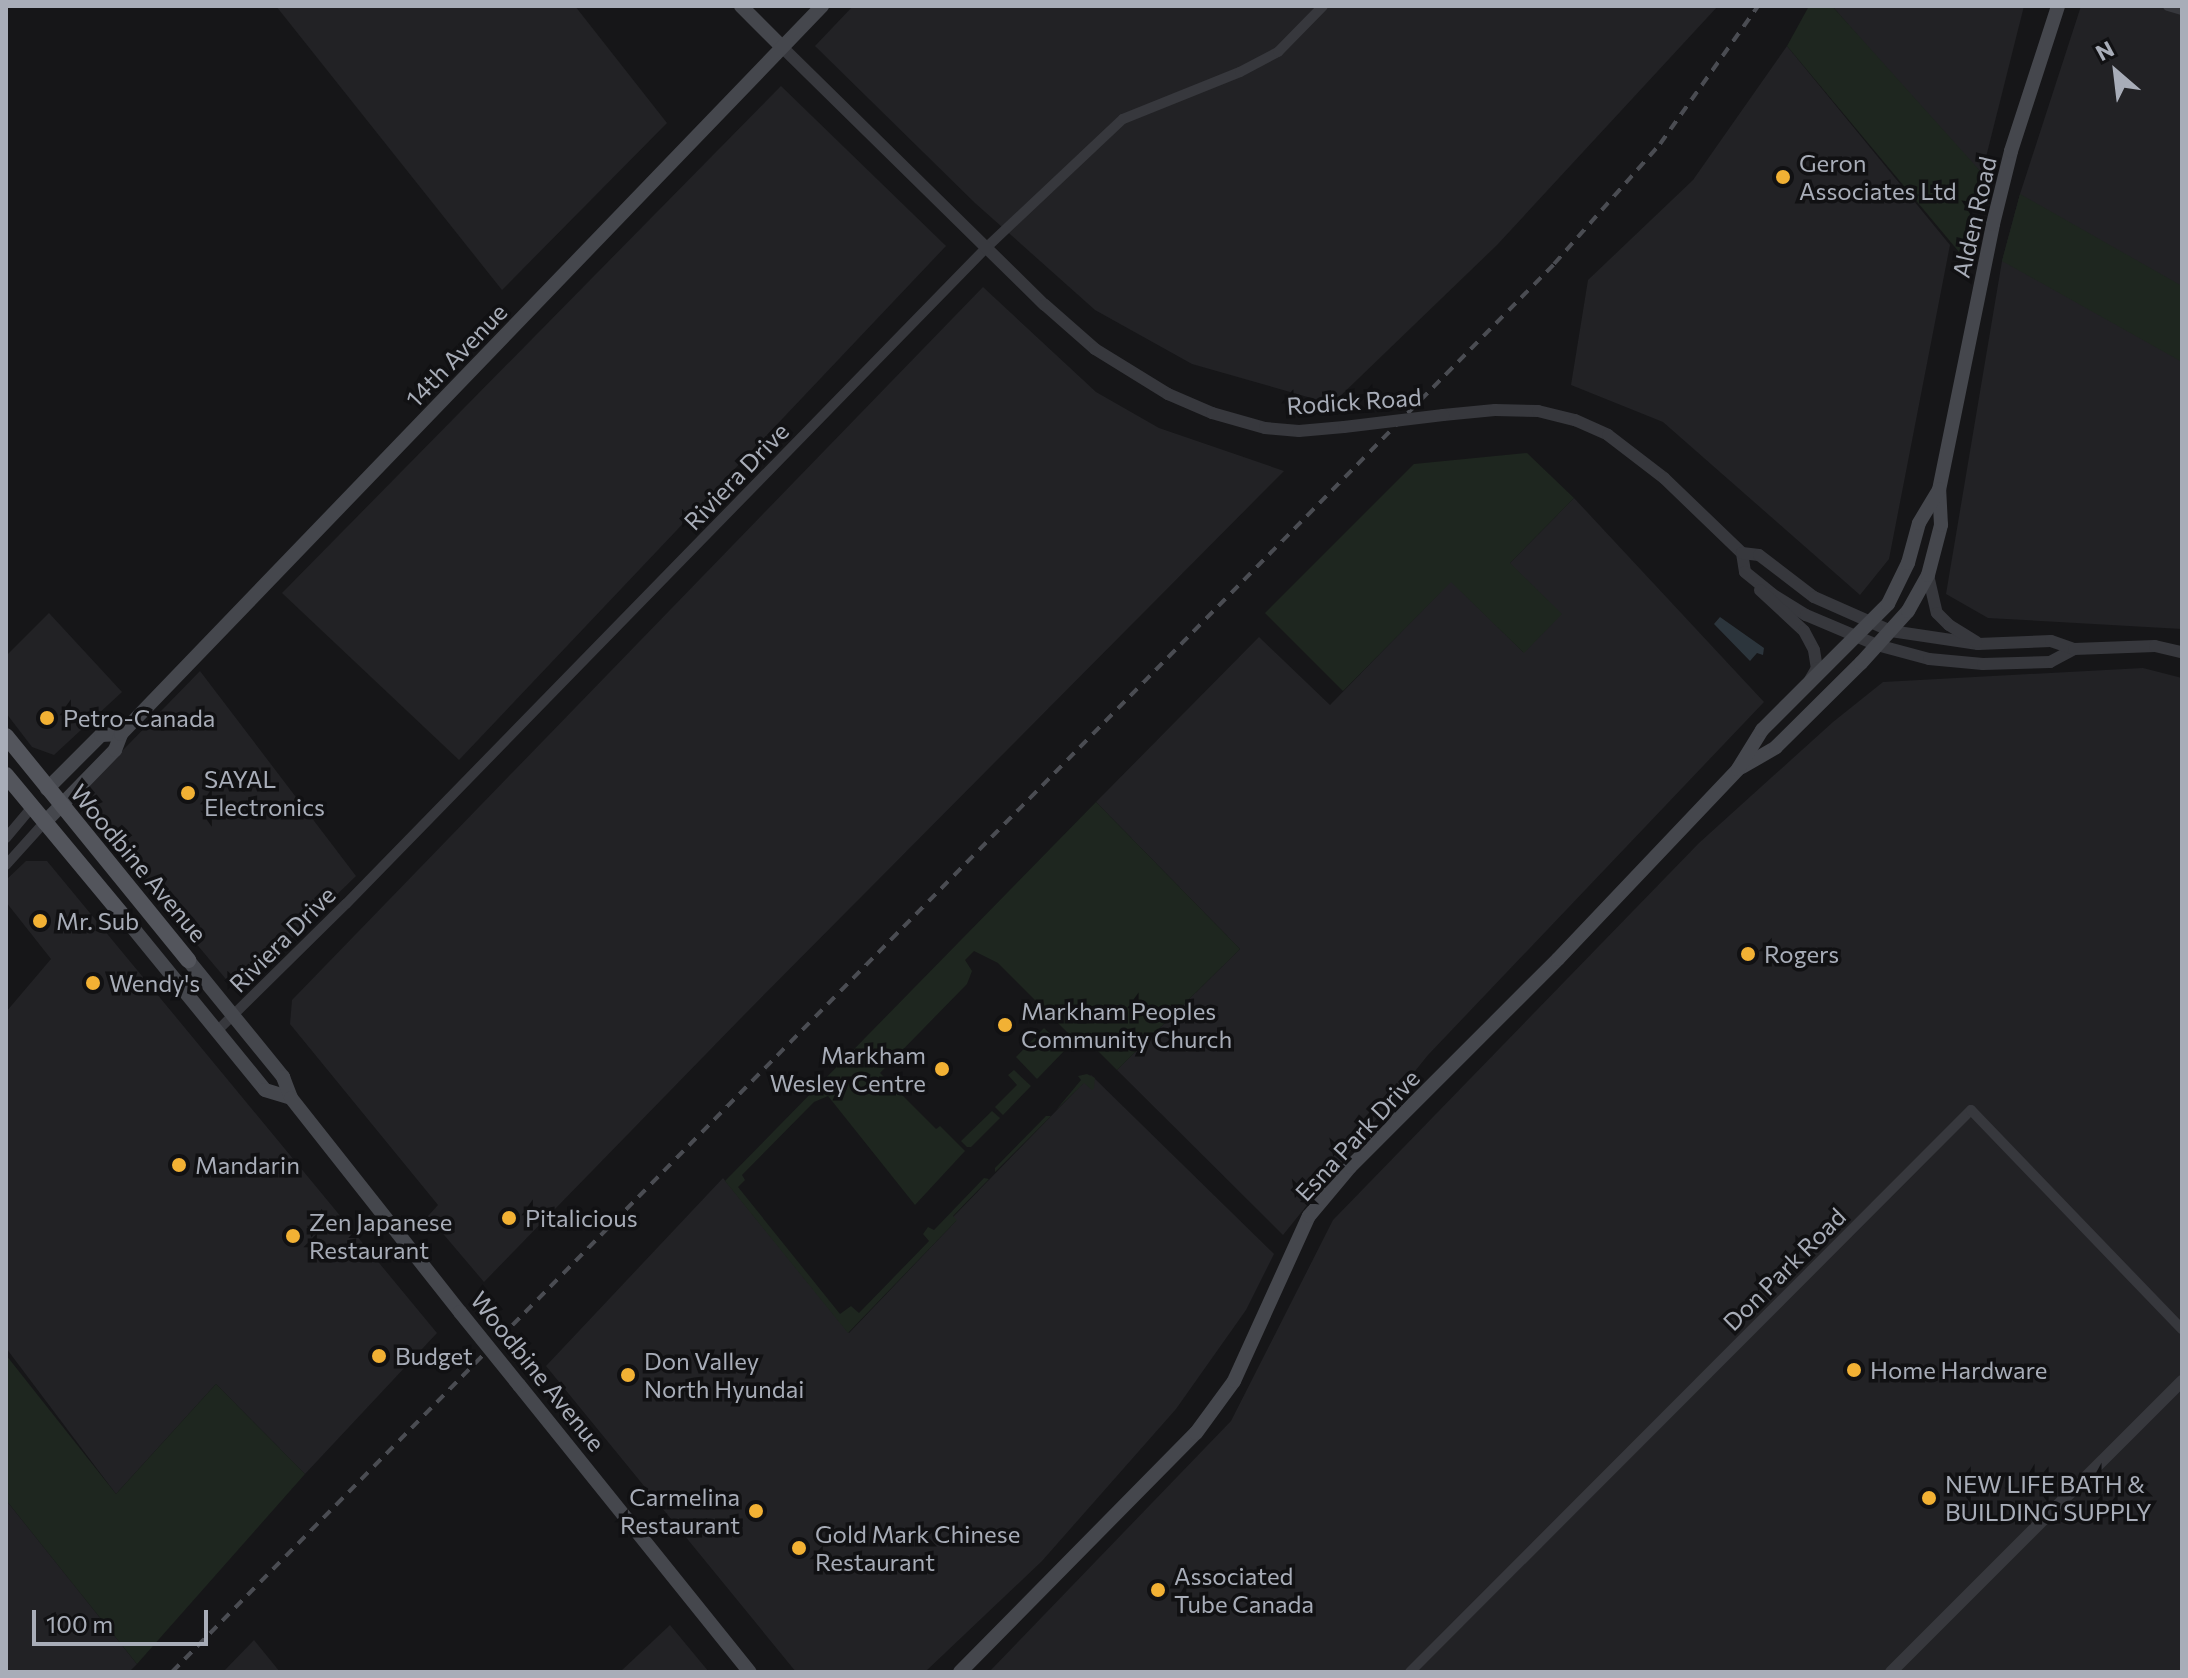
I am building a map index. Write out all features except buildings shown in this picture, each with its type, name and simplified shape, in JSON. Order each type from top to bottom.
[{"type":"main road","name":"Rodick Road","points":[[741,6],[782,47]]},
{"type":"main road","name":"14th Avenue","points":[[44,823],[115,750],[121,734],[822,6]]},
{"type":"main road","name":"Alden Road","points":[[1877,645],[1908,611],[1928,575],[1941,525],[1939,490],[1993,224],[2011,151],[2058,6]]},
{"type":"main road","name":"Alden Road","points":[[1870,623],[1888,604],[1908,563],[1919,523],[1939,490]]},
{"type":"main road","name":"Esna Park Drive","points":[[960,1672],[1196,1433],[1234,1381],[1309,1216],[1350,1167],[1558,959],[1738,769],[1762,730],[1870,623]]},
{"type":"main road","name":"Esna Park Drive","points":[[1738,769],[1776,747],[1877,645]]},
{"type":"main road","name":"14th Avenue","points":[[47,789],[101,735],[121,734]]},
{"type":"main road","name":"Woodbine Avenue","points":[[6,736],[234,1015],[283,1077],[291,1098],[750,1672]]},
{"type":"main road","name":"Woodbine Avenue","points":[[6,775],[265,1090],[291,1098]]},
{"type":"main road","points":[[92,880],[112,867]]},
{"type":"street","name":"Riviera Drive","points":[[217,1031],[988,246],[1123,119],[1240,72],[1278,52],[1323,6]]},
{"type":"street","points":[[2168,6],[2182,10]]},
{"type":"street","name":"Rodick Road","points":[[782,47],[1095,349],[1168,394],[1212,413],[1265,428],[1299,431],[1514,409],[1575,420],[1635,452],[1742,553],[1759,555],[1814,597],[1870,623]]},
{"type":"street","points":[[1742,553],[1745,572],[1770,603],[1804,631],[1814,650],[1817,668],[1804,690]]},
{"type":"street","points":[[1745,572],[1806,615],[1877,645],[1929,659],[1983,664],[2050,662],[2074,649]]},
{"type":"street","points":[[1928,575],[1937,613],[1978,644]]},
{"type":"street","points":[[1870,623],[1891,631],[1978,644],[2051,641],[2074,649],[2144,645],[2182,652]]},
{"type":"street","name":"14th Avenue","points":[[6,838],[47,789]]},
{"type":"street","name":"14th Avenue","points":[[6,865],[44,823]]},
{"type":"street","name":"Don Park Road","points":[[1410,1672],[1971,1110],[2182,1329]]},
{"type":"street","points":[[1891,1672],[2182,1381]]},
{"type":"shaded area","points":[[276,6],[575,6],[667,123],[502,290]]},
{"type":"shaded area","points":[[853,6],[1718,6],[1497,245],[1332,404],[1192,364],[1095,310],[975,203],[815,46]]},
{"type":"shaded area","points":[[1809,6],[1832,6],[1982,173],[1959,252],[1787,46]]},
{"type":"shaded area","points":[[1832,6],[2024,6],[1982,173],[1955,147]]},
{"type":"shaded area","points":[[2081,6],[2182,6],[2182,629],[1988,618],[1946,594],[2002,261],[2020,194]]},
{"type":"shaded area","points":[[1787,46],[1950,245],[1889,559],[1860,595],[1663,422],[1571,385],[1588,280],[1693,180]]},
{"type":"shaded area","points":[[781,86],[946,246],[459,760],[282,593]]},
{"type":"shaded area","points":[[2020,194],[2182,286],[2182,362],[2002,261]]},
{"type":"shaded area","points":[[983,287],[1096,392],[1159,428],[1284,471],[744,1015],[484,1282],[428,1216],[438,1205],[290,1024],[292,1000]]},
{"type":"shaded area","points":[[1527,453],[1574,498],[1510,563],[1562,614],[1524,653],[1451,582],[1343,691],[1265,613],[1414,464]]},
{"type":"shaded area","points":[[1574,498],[1764,702],[1428,1055],[1283,1235],[1117,1070],[1240,949],[1096,802],[1259,637],[1330,705],[1451,581],[1523,652],[1510,563]]},
{"type":"shaded area","points":[[49,613],[122,692],[54,755],[32,747],[6,713],[6,656]]},
{"type":"shaded area","points":[[1720,617],[1764,648],[1763,655],[1757,653],[1750,661],[1714,624]]},
{"type":"shaded area","points":[[2143,668],[2182,678],[2182,1672],[989,1672],[1231,1421],[1333,1220],[1699,843],[1833,722],[1883,682]]},
{"type":"shaded area","points":[[200,671],[356,876],[247,982],[230,984],[111,842],[116,835],[106,821],[97,822],[85,806],[86,788]]},
{"type":"shaded area","points":[[1096,802],[1240,949],[1117,1070],[1082,1035],[1075,1040],[998,963],[974,951],[965,960],[972,971],[967,984],[880,1073],[936,1129],[940,1126],[965,1151],[915,1205],[828,1096],[814,1102],[742,1175],[745,1180],[738,1187],[840,1314],[851,1306],[859,1313],[929,1241],[923,1234],[928,1227],[934,1230],[984,1178],[989,1179],[953,1216],[957,1220],[848,1333],[725,1181]]},
{"type":"shaded area","points":[[26,861],[47,861],[437,1333],[305,1474],[216,1384],[116,1494],[6,1348],[6,1012],[51,959],[6,902],[6,880]]},
{"type":"shaded area","points":[[1044,1028],[1066,1049],[1037,1079],[1016,1057]]},
{"type":"shaded area","points":[[1014,1070],[1031,1086],[1003,1115],[995,1107],[1017,1085],[1008,1075]]},
{"type":"shaded area","points":[[1087,1074],[1095,1078],[1094,1088],[1092,1090],[1084,1083],[1056,1110],[1081,1080],[1078,1076]]},
{"type":"shaded area","points":[[1091,1075],[1274,1254],[1246,1310],[1176,1409],[1042,1561],[925,1672],[796,1672],[546,1366],[723,1178],[849,1333],[956,1221],[953,1217]]},
{"type":"shaded area","points":[[992,1111],[1000,1118],[971,1147],[967,1147],[961,1141]]},
{"type":"shaded area","points":[[1046,1116],[1051,1116],[995,1172],[995,1168]]},
{"type":"shaded area","points":[[6,1355],[116,1494],[216,1384],[305,1474],[137,1664],[6,1500]]},
{"type":"shaded area","points":[[6,1500],[137,1664],[129,1672],[6,1672]]},
{"type":"shaded area","points":[[670,1625],[709,1672],[620,1672]]},
{"type":"shaded area","points":[[254,1640],[280,1672],[223,1672]]},
{"type":"railway","points":[[172,1672],[1554,264],[1660,144],[1758,6]]},
{"type":"place","name":"Geron Associates Ltd","points":[[1783,177]]},
{"type":"place","name":"Petro-Canada","points":[[47,718]]},
{"type":"place","name":"SAYAL Electronics","points":[[188,793]]},
{"type":"place","name":"Mr. Sub","points":[[40,921]]},
{"type":"place","name":"Rogers","points":[[1748,954]]},
{"type":"place","name":"Wendy's","points":[[93,983]]},
{"type":"place","name":"Markham Peoples Community Church","points":[[1005,1025]]},
{"type":"place","name":"Markham Wesley Centre","points":[[942,1069]]},
{"type":"place","name":"Mandarin","points":[[179,1165]]},
{"type":"place","name":"Pitalicious","points":[[509,1218]]},
{"type":"place","name":"Zen Japanese Restaurant","points":[[293,1236]]},
{"type":"place","name":"Budget","points":[[379,1356]]},
{"type":"place","name":"Home Hardware","points":[[1854,1370]]},
{"type":"place","name":"Don Valley North Hyundai","points":[[628,1375]]},
{"type":"place","name":"NEW LIFE BATH & BUILDING SUPPLY","points":[[1929,1498]]},
{"type":"place","name":"Carmelina Restaurant","points":[[756,1511]]},
{"type":"place","name":"Gold Mark Chinese Restaurant","points":[[799,1548]]},
{"type":"place","name":"Associated Tube Canada","points":[[1158,1590]]}]
